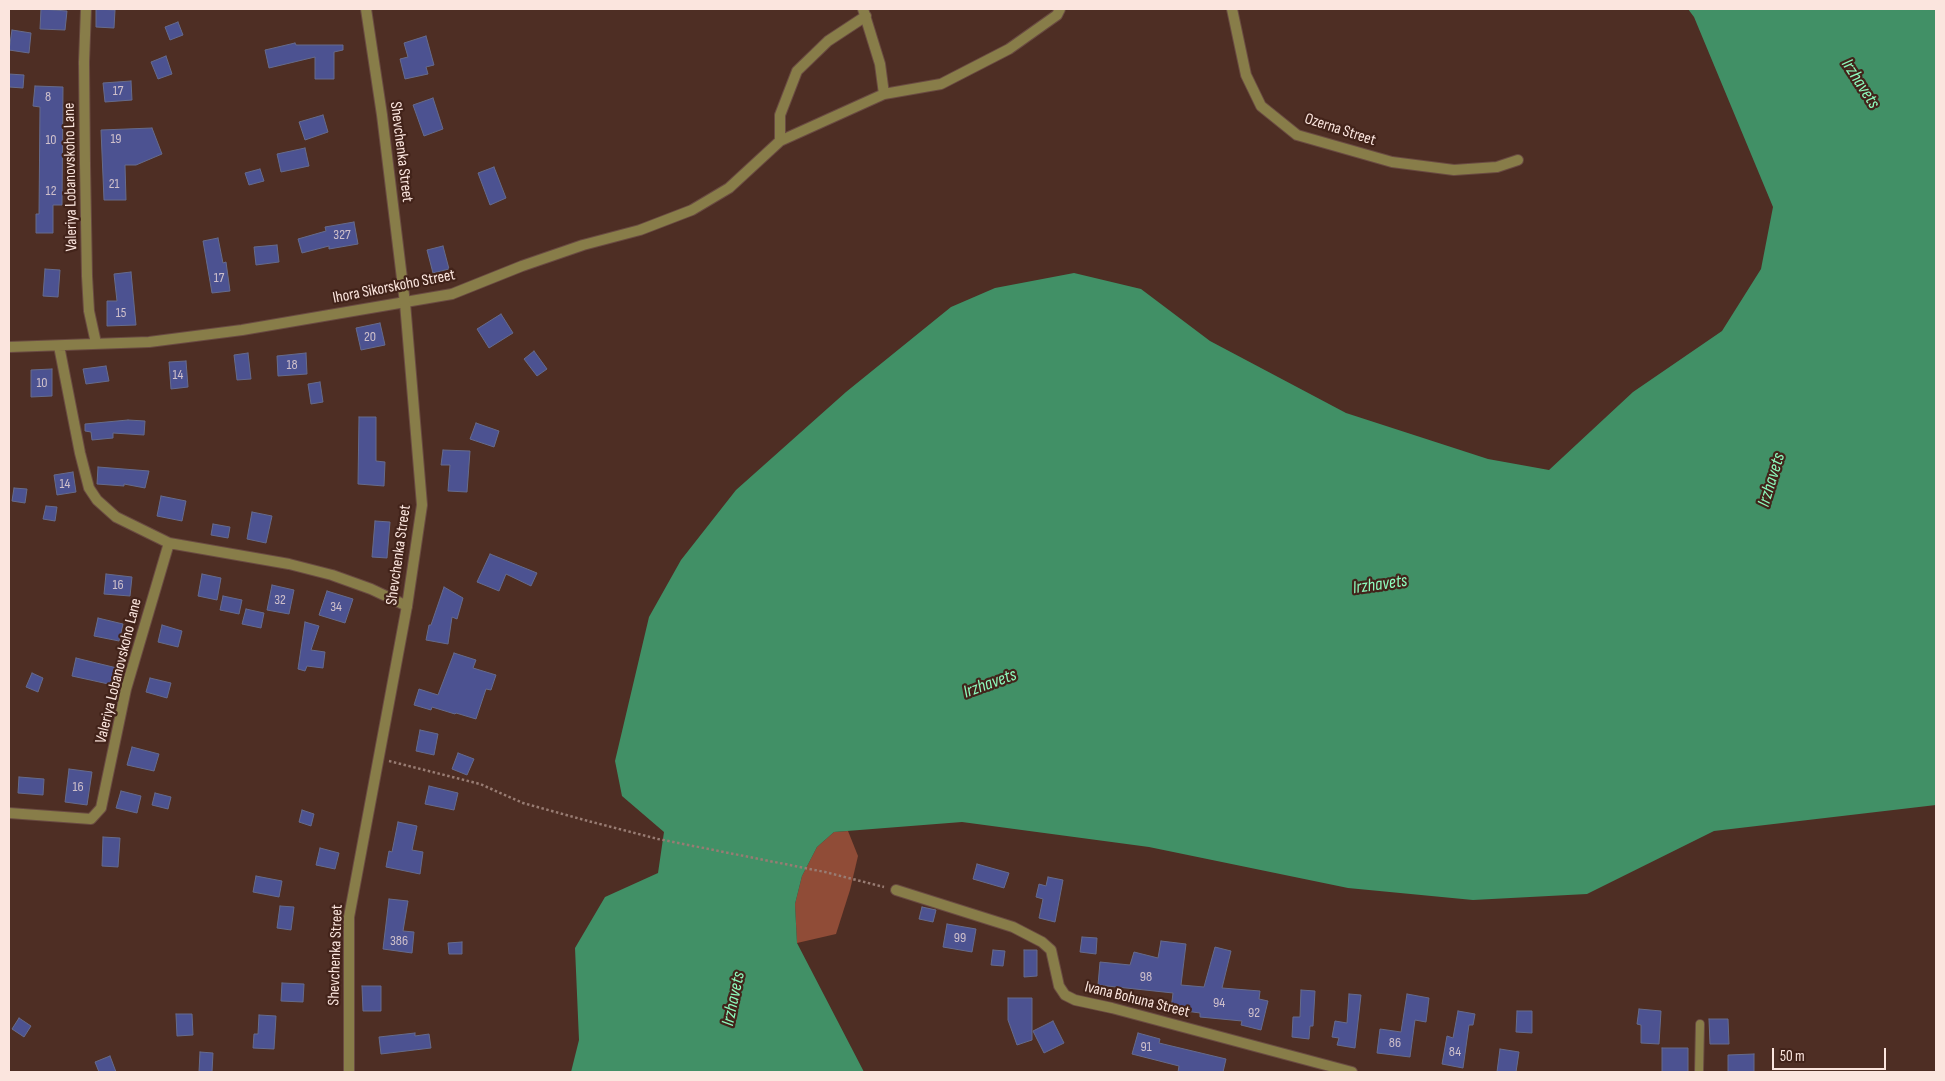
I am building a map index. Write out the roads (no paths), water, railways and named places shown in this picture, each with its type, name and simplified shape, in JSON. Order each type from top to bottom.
[{"type":"street","name":"Valeriya Lobanovskoho Lane","points":[[86,9],[84,164],[87,276],[89,311],[96,343]]},
{"type":"street","name":"Shevchenka Street","points":[[349,1072],[349,917],[408,606],[422,505],[405,303],[382,115],[366,9]]},
{"type":"street","name":"Ihora Sikorskoho Street","points":[[9,348],[148,342],[242,330],[452,294],[522,266],[583,245],[640,230],[692,210],[729,188],[780,141],[884,94],[941,84],[1008,49],[1057,15],[1060,9]]},
{"type":"street","name":"Ozerna Street","points":[[1232,9],[1246,74],[1260,106],[1297,135],[1392,162],[1454,170],[1497,167],[1518,160]]},
{"type":"street","points":[[780,141],[780,115],[797,72],[828,41],[865,12],[880,64],[884,94]]},
{"type":"street","points":[[59,346],[80,453],[89,488],[97,500],[116,517],[169,543],[289,564],[332,575],[371,589],[408,606]]},
{"type":"street","name":"Valeriya Lobanovskoho Lane","points":[[9,812],[91,819],[102,808],[126,689],[169,543]]},
{"type":"street","name":"Ivana Bohuna Street","points":[[896,890],[1014,927],[1042,942],[1050,950],[1059,986],[1065,995],[1075,1000],[1112,1008],[1352,1072]]},
{"type":"lane","points":[[1699,1072],[1700,1024]]},
{"type":"water","name":"Irzhavets","points":[[1688,9],[1936,9],[1936,805],[1714,831],[1587,894],[1473,900],[1348,888],[1149,847],[962,822],[834,832],[817,847],[802,876],[795,904],[797,943],[864,1072],[571,1072],[579,1040],[575,948],[605,897],[658,873],[664,832],[622,796],[615,761],[649,617],[681,560],[736,490],[846,392],[951,307],[995,288],[1074,273],[1141,289],[1210,341],[1346,413],[1488,459],[1549,470],[1633,392],[1722,331],[1761,269],[1773,207],[1694,17]]}]
